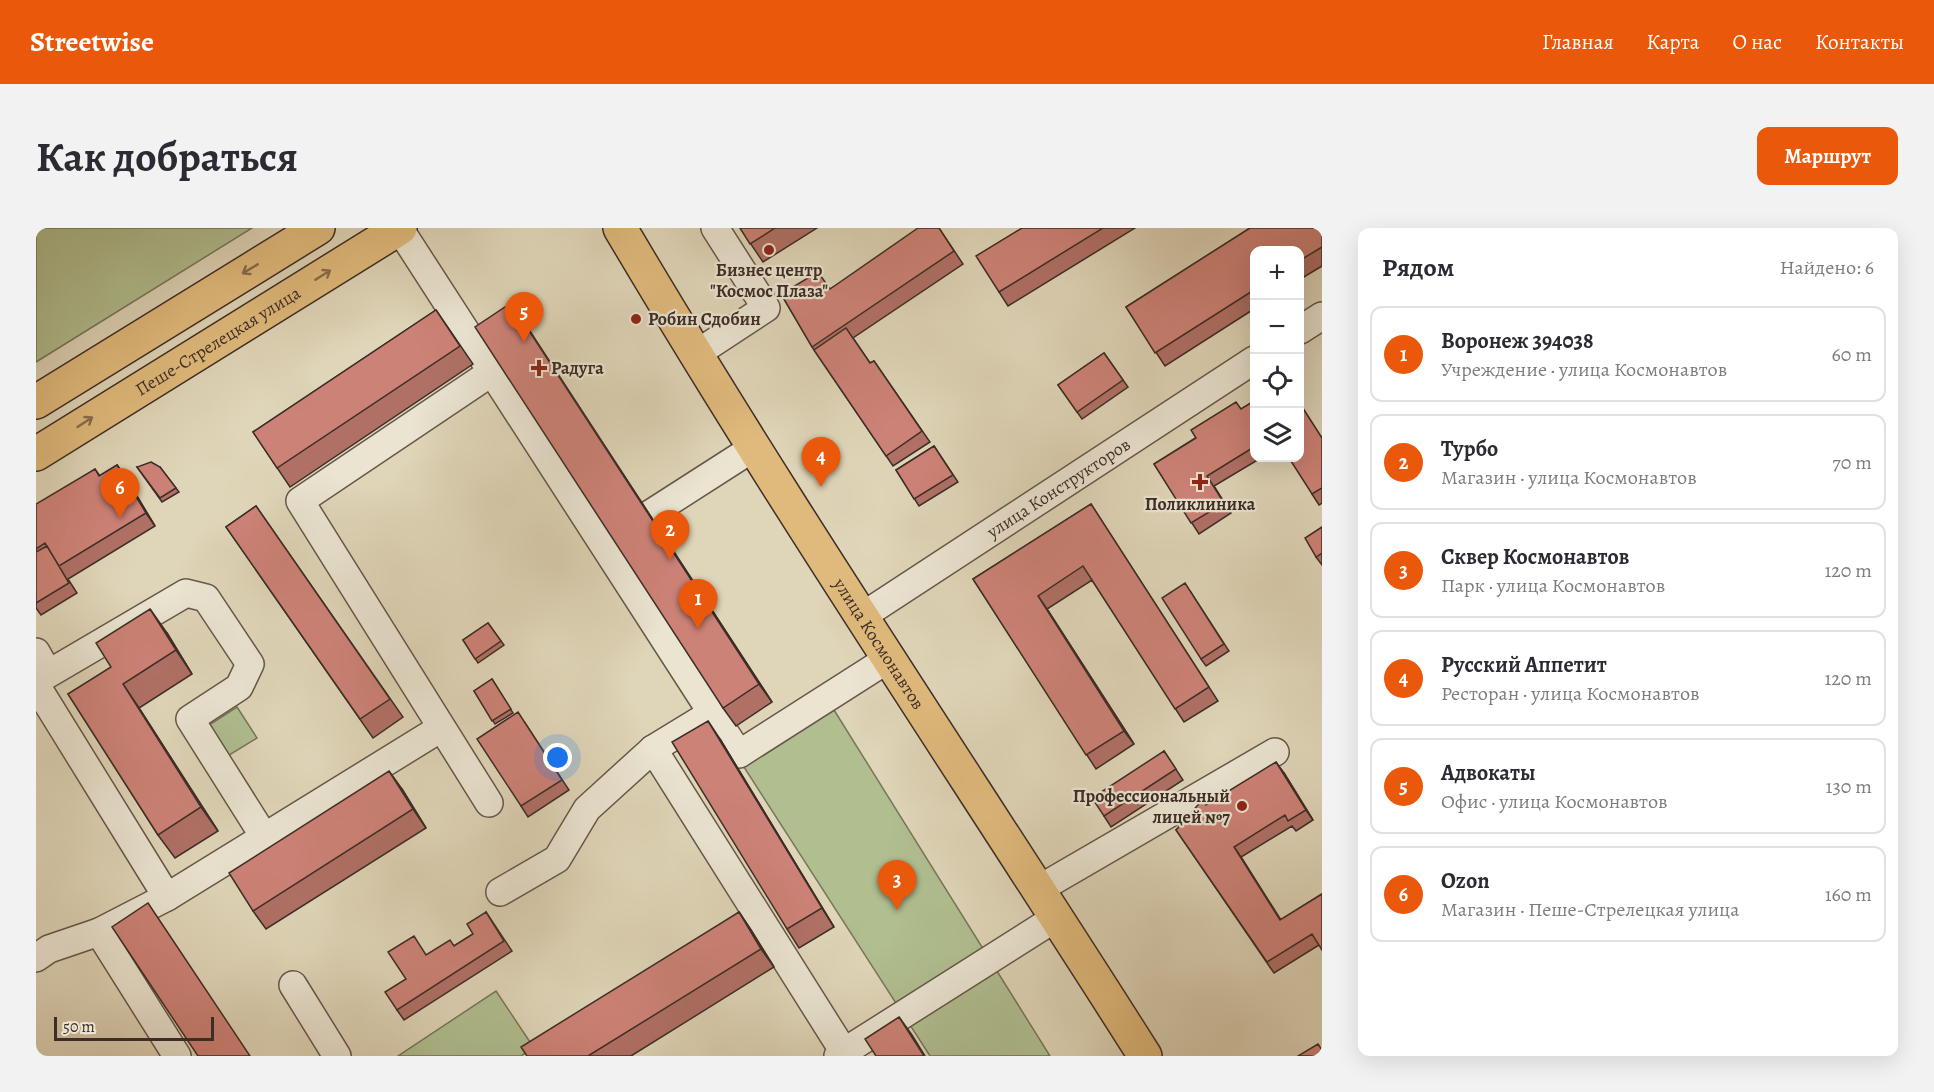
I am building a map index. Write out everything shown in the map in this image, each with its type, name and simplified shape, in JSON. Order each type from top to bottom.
[{"type":"main road","points":[[36,402],[318,228]]},
{"type":"main road","name":"Пеше-Стрелецкая улица","points":[[36,454],[399,228]]},
{"type":"main road","name":"улица Космонавтов","points":[[620,228],[753,448],[1145,1056]]},
{"type":"street","points":[[399,228],[492,372],[608,542],[739,754],[888,659]]},
{"type":"street","points":[[696,354],[766,308],[715,228]]},
{"type":"street","points":[[1304,327],[1322,316]]},
{"type":"street","name":"улица Конструкторов","points":[[861,617],[1250,363]]},
{"type":"street","points":[[489,803],[300,501],[492,372]]},
{"type":"street","points":[[650,514],[753,448]]},
{"type":"street","points":[[167,897],[39,673],[186,593],[206,598],[250,664],[239,687],[190,719],[265,838]]},
{"type":"street","points":[[500,892],[557,859],[587,809],[653,749],[712,713]]},
{"type":"street","points":[[36,958],[49,949],[99,932],[167,897],[441,728]]},
{"type":"street","points":[[653,749],[747,919],[842,1055],[1057,917]]},
{"type":"street","points":[[1039,889],[1275,752]]},
{"type":"street","points":[[99,932],[177,1056]]},
{"type":"street","points":[[293,984],[337,1056]]},
{"type":"green space","points":[[36,228],[252,228],[36,362]]},
{"type":"green space","points":[[237,707],[257,738],[226,757],[206,727]]},
{"type":"green space","points":[[834,710],[1050,1056],[930,1056],[742,764]]},
{"type":"green space","points":[[496,991],[534,1048],[521,1056],[398,1056]]},
{"type":"building","points":[[740,228],[775,228],[750,244]]},
{"type":"building","points":[[918,228],[939,228],[954,251],[812,347],[781,294],[818,272],[830,289]]},
{"type":"building","points":[[1022,228],[1103,228],[999,292],[976,256]]},
{"type":"building","points":[[1250,228],[1322,228],[1322,247],[1304,258],[1304,246],[1250,246],[1250,293],[1155,353],[1126,307]]},
{"type":"building","points":[[511,303],[759,684],[723,708],[475,327]]},
{"type":"building","points":[[436,310],[460,346],[277,468],[253,432]]},
{"type":"building","points":[[846,328],[870,363],[874,361],[922,431],[886,456],[814,350]]},
{"type":"building","points":[[1104,353],[1123,380],[1077,412],[1058,385]]},
{"type":"building","points":[[1236,402],[1241,409],[1250,403],[1250,449],[1207,476],[1224,503],[1191,523],[1154,464],[1196,438],[1191,430]]},
{"type":"building","points":[[1304,410],[1322,438],[1322,488],[1312,494],[1292,462],[1304,462]]},
{"type":"building","points":[[934,446],[953,475],[914,499],[896,470]]},
{"type":"building","points":[[151,462],[160,467],[176,488],[160,498],[137,467]]},
{"type":"building","points":[[117,465],[146,513],[59,566],[45,543],[36,549],[36,504],[95,469],[99,476]]},
{"type":"building","points":[[1091,504],[1209,687],[1175,709],[1083,566],[1038,596],[1124,731],[1086,755],[973,579]]},
{"type":"building","points":[[256,506],[390,699],[360,719],[226,527]]},
{"type":"building","points":[[1322,527],[1322,553],[1316,557],[1305,538]]},
{"type":"building","points":[[47,546],[69,583],[36,603],[36,552]]},
{"type":"building","points":[[1185,583],[1224,644],[1201,659],[1162,598]]},
{"type":"building","points":[[150,609],[176,650],[123,684],[201,807],[158,835],[68,694],[111,667],[96,643]]},
{"type":"building","points":[[488,623],[501,641],[475,659],[463,640]]},
{"type":"building","points":[[492,679],[511,709],[492,721],[474,691]]},
{"type":"building","points":[[518,712],[562,780],[521,806],[477,739]]},
{"type":"building","points":[[708,721],[822,908],[787,929],[672,742]]},
{"type":"building","points":[[1164,751],[1176,769],[1104,816],[1092,798]]},
{"type":"building","points":[[1276,762],[1306,810],[1288,821],[1285,815],[1234,847],[1280,920],[1322,894],[1322,950],[1312,934],[1267,962],[1176,830],[1203,799],[1206,805]]},
{"type":"building","points":[[389,771],[413,809],[253,911],[229,873]]},
{"type":"building","points":[[148,903],[250,1056],[198,1056],[112,927]]},
{"type":"building","points":[[486,912],[504,941],[397,1010],[385,992],[406,979],[388,952],[414,936],[426,955],[450,940],[454,946],[473,934],[467,924]]},
{"type":"building","points":[[739,912],[761,949],[588,1056],[527,1056],[521,1047]]},
{"type":"building","points":[[899,1017],[924,1056],[876,1056],[865,1039]]},
{"type":"building","points":[[1318,1044],[1322,1050],[1322,1056],[1298,1056]]},
{"type":"place","name":"Бизнес центр \"Космос Плаза\"","points":[[769,250]]},
{"type":"place","name":"Робин Сдобин","points":[[636,319]]},
{"type":"place","name":"Адвокаты","points":[[524,342]]},
{"type":"place","name":"Радуга","points":[[539,368]]},
{"type":"place","name":"Поликлиника","points":[[1200,482]]},
{"type":"place","name":"Русский Аппетит","points":[[821,487]]},
{"type":"place","name":"Ozon","points":[[120,518]]},
{"type":"place","name":"Турбо","points":[[670,560]]},
{"type":"place","name":"Воронеж 394038","points":[[698,629]]},
{"type":"place","name":"Профессиональный лицей №7","points":[[1242,806]]},
{"type":"place","name":"Сквер Космонавтов","points":[[897,910]]}]
